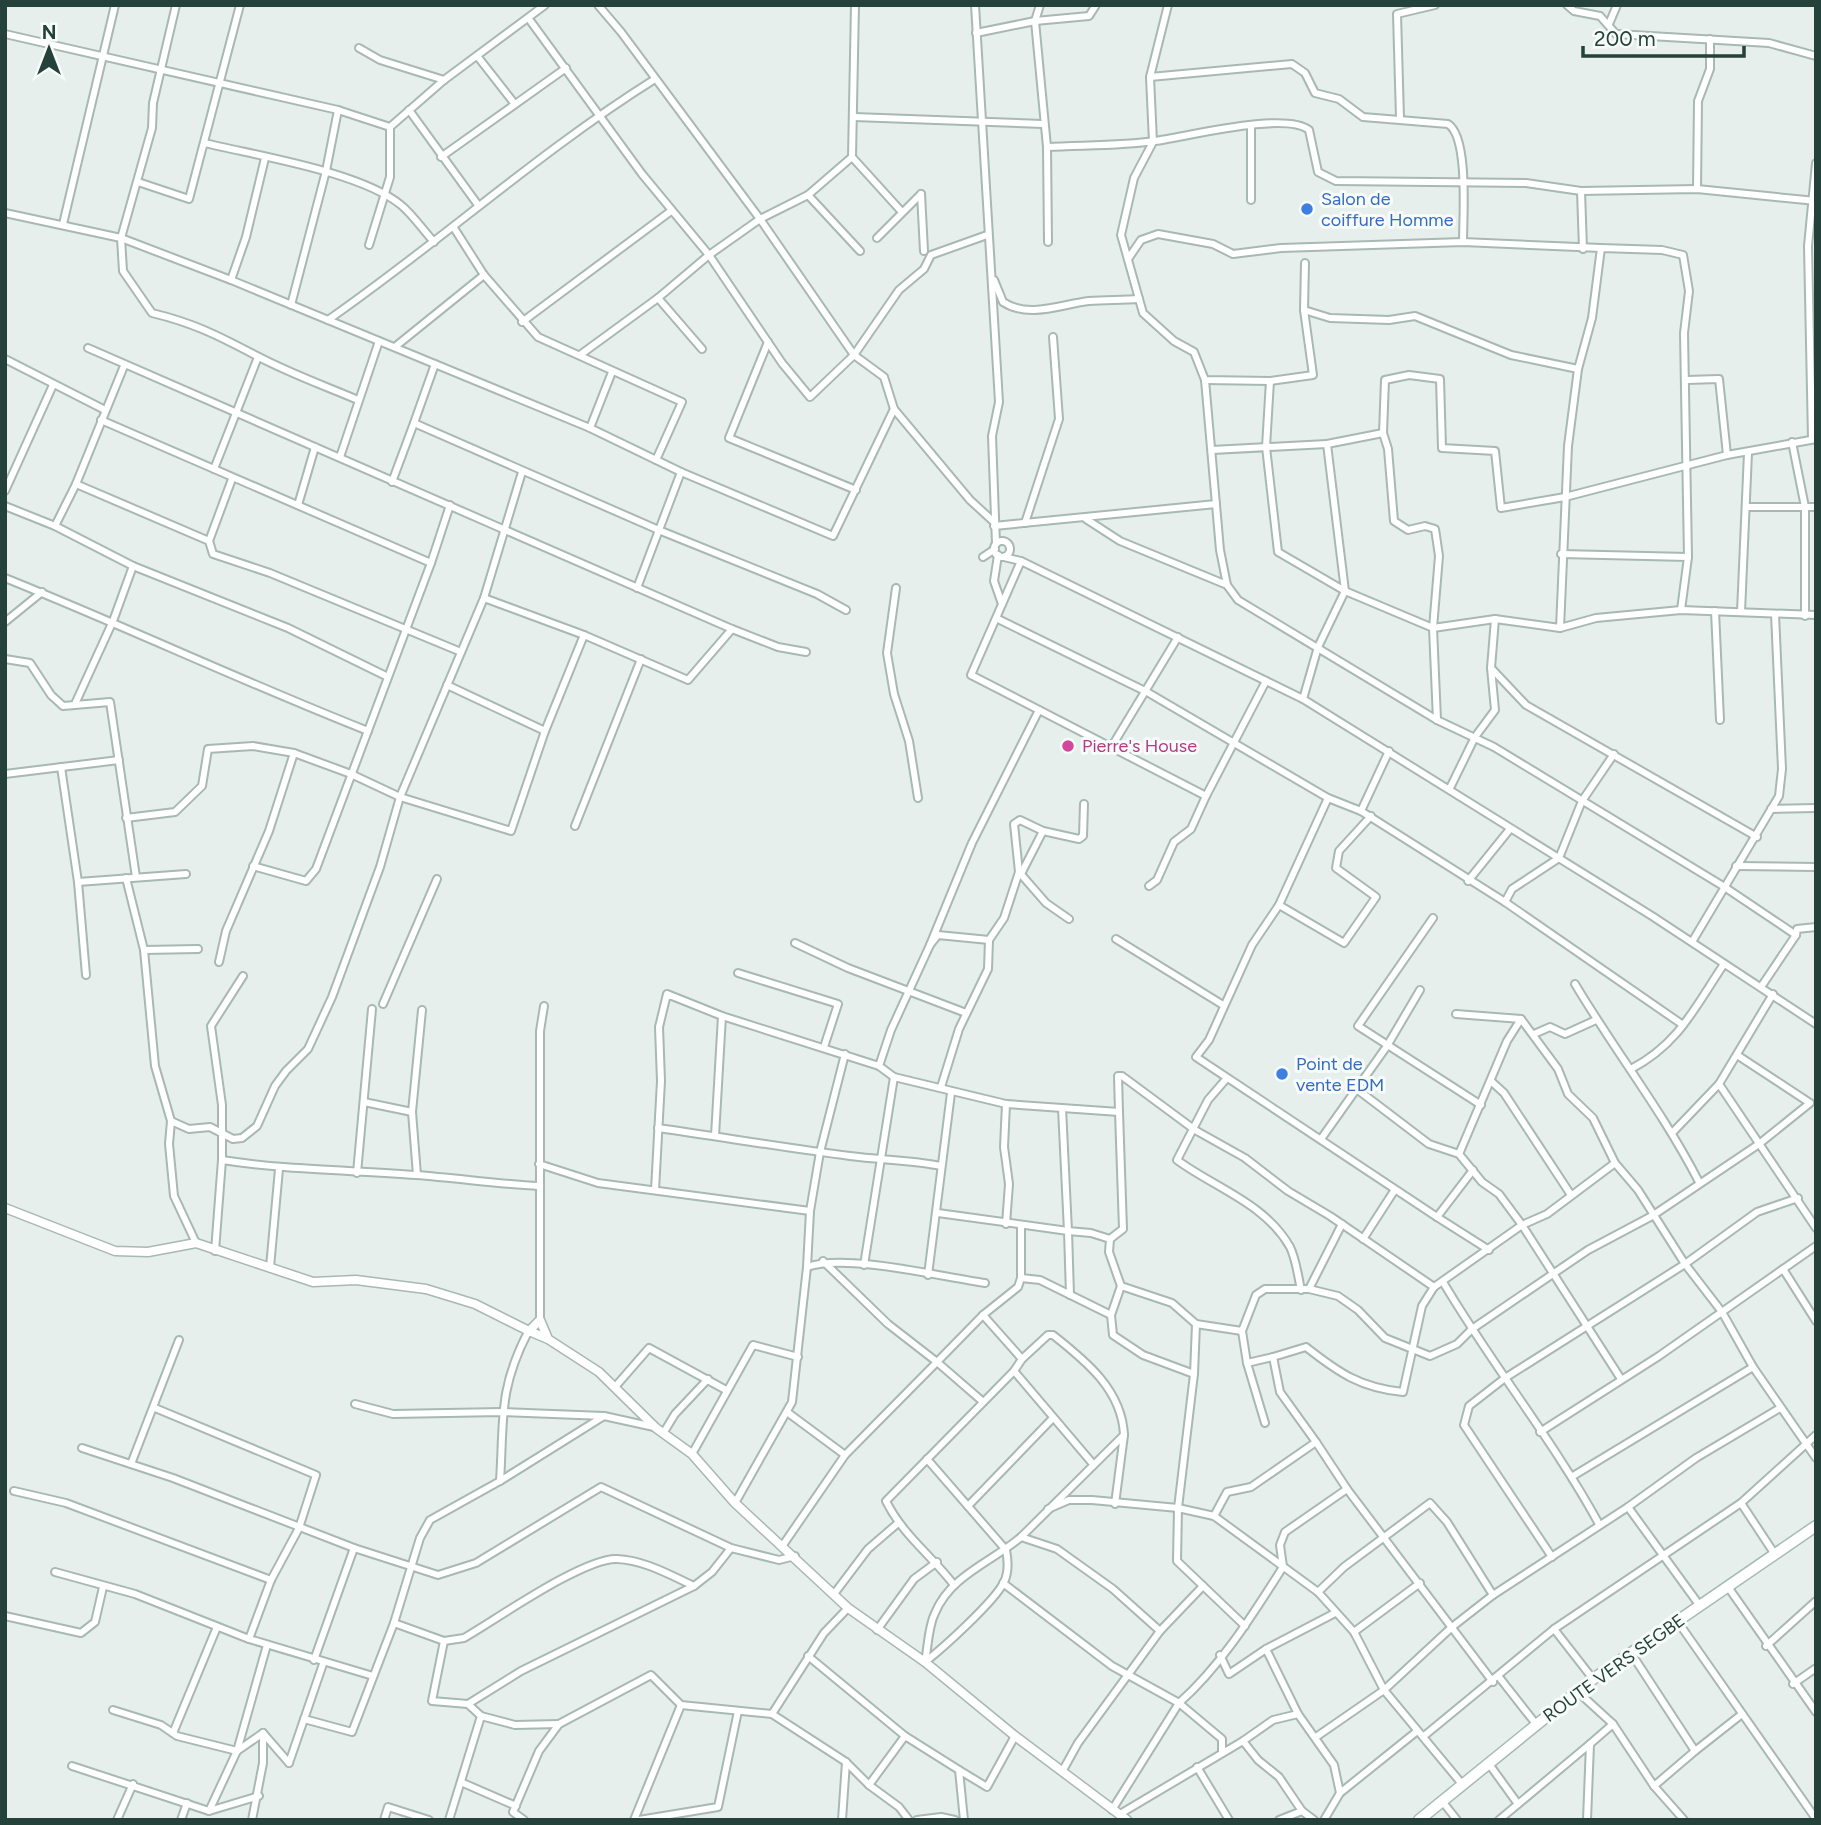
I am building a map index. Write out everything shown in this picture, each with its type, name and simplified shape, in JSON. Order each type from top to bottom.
[{"type":"main road","name":"ROUTE VERS SEGBE","points":[[1419,1820],[1592,1679],[1816,1526]]},
{"type":"street","points":[[63,224],[115,5]]},
{"type":"street","points":[[176,5],[153,103],[152,128],[121,238],[124,271],[148,310],[197,326],[258,357],[358,400]]},
{"type":"street","points":[[138,182],[189,199],[240,5]]},
{"type":"street","points":[[369,245],[390,177],[390,127],[444,80],[545,5]]},
{"type":"street","points":[[598,5],[760,219],[854,355],[884,377],[894,409],[994,527]]},
{"type":"street","points":[[855,5],[852,157],[901,211]]},
{"type":"street","points":[[975,5],[999,402],[992,436],[994,527],[999,549],[994,581],[1002,604]]},
{"type":"street","points":[[1040,5],[1035,21],[1047,147],[1048,242]]},
{"type":"street","points":[[976,33],[1035,21],[1089,16],[1096,5]]},
{"type":"street","points":[[1168,5],[1150,78],[1153,142],[1134,178],[1121,226],[1143,313],[1174,341],[1194,352],[1205,380],[1216,504],[1227,585],[1238,600],[1437,720],[1475,737],[1583,801],[1723,886],[1796,935]]},
{"type":"street","points":[[1400,118],[1397,14],[1435,5]]},
{"type":"street","points":[[1567,5],[1574,12],[1600,16],[1614,32],[1621,35],[1769,43],[1816,56]]},
{"type":"street","points":[[1609,24],[1617,5]]},
{"type":"street","points":[[528,19],[671,211],[709,255],[768,342],[810,397],[854,355],[899,290],[924,269],[932,254],[987,235]]},
{"type":"street","points":[[5,34],[102,59],[338,110],[390,127]]},
{"type":"street","points":[[1698,189],[1698,100],[1710,69],[1710,39]]},
{"type":"street","points":[[359,48],[380,60],[444,80]]},
{"type":"street","points":[[478,57],[514,103]]},
{"type":"street","points":[[1150,78],[1292,64],[1305,73],[1315,93],[1339,99],[1357,115],[1400,118],[1454,127],[1461,148],[1464,242]]},
{"type":"street","points":[[441,158],[566,68]]},
{"type":"street","points":[[328,320],[454,228],[478,205],[598,114],[655,79]]},
{"type":"street","points":[[291,305],[326,171],[338,110]]},
{"type":"street","points":[[409,110],[441,158],[478,205]]},
{"type":"street","points":[[854,117],[1043,124]]},
{"type":"street","points":[[1047,147],[1153,142],[1251,125],[1306,127],[1318,172],[1336,181],[1526,183],[1581,191],[1698,189],[1815,201]]},
{"type":"street","points":[[1251,125],[1251,200]]},
{"type":"street","points":[[205,143],[326,171],[383,194],[402,205],[434,242]]},
{"type":"street","points":[[580,355],[658,298],[709,255],[760,219],[807,195],[852,157]]},
{"type":"street","points":[[231,280],[246,237],[265,158]]},
{"type":"street","points":[[1437,720],[1433,628],[1439,556],[1435,529],[1425,526],[1408,530],[1394,521],[1388,449],[1383,433],[1385,380],[1409,375],[1440,379],[1442,448],[1495,451],[1501,508],[1566,497],[1727,455],[1814,439],[1813,329],[1808,246],[1815,201],[1816,163]]},
{"type":"street","points":[[1581,191],[1583,248]]},
{"type":"street","points":[[877,238],[901,211],[921,194],[924,251]]},
{"type":"street","points":[[807,195],[860,251]]},
{"type":"street","points":[[522,322],[671,211]]},
{"type":"street","points":[[5,213],[121,238],[231,280],[379,341],[396,345],[590,428],[681,472],[833,536],[894,409]]},
{"type":"street","points":[[454,228],[484,275],[522,322],[538,337],[565,352],[580,355],[682,402],[656,460]]},
{"type":"street","points":[[1128,259],[1141,240],[1158,234],[1213,244],[1233,254],[1281,247],[1464,242],[1662,250],[1684,255],[1689,291],[1685,333],[1688,557],[1681,610]]},
{"type":"street","points":[[1560,628],[1561,554],[1578,369],[1592,318],[1601,248]]},
{"type":"street","points":[[1205,380],[1270,381],[1313,375],[1304,310],[1305,263]]},
{"type":"street","points":[[396,345],[484,275]]},
{"type":"street","points":[[992,275],[1003,302],[1014,307],[1055,310],[1086,302],[1139,299]]},
{"type":"street","points":[[658,298],[702,349]]},
{"type":"street","points":[[1304,310],[1330,318],[1389,320],[1415,316],[1511,355],[1578,369]]},
{"type":"street","points":[[1025,523],[1059,419],[1053,337]]},
{"type":"street","points":[[340,457],[379,341]]},
{"type":"street","points":[[768,342],[729,438],[856,490]]},
{"type":"street","points":[[88,348],[124,366],[340,457],[732,629],[778,647],[806,652]]},
{"type":"street","points":[[214,469],[258,357]]},
{"type":"street","points":[[5,359],[105,410]]},
{"type":"street","points":[[392,482],[435,363]]},
{"type":"street","points":[[55,526],[76,484],[124,366]]},
{"type":"street","points":[[590,428],[612,372]]},
{"type":"street","points":[[1687,380],[1719,379],[1727,455]]},
{"type":"street","points":[[1270,381],[1266,447],[1278,552],[1345,591],[1433,628],[1494,619],[1560,628],[1596,618],[1681,610],[1816,615]]},
{"type":"street","points":[[5,491],[53,385]]},
{"type":"street","points":[[101,420],[431,563]]},
{"type":"street","points":[[414,424],[661,531],[817,594],[846,610]]},
{"type":"street","points":[[1212,450],[1327,444],[1383,433]]},
{"type":"street","points":[[1792,442],[1805,507],[1805,616]]},
{"type":"street","points":[[1303,699],[1318,647],[1345,591],[1327,444]]},
{"type":"street","points":[[298,506],[315,447]]},
{"type":"street","points":[[1741,612],[1748,453]]},
{"type":"street","points":[[171,1121],[189,1129],[210,1127],[221,1130],[233,1139],[242,1138],[251,1133],[275,1086],[308,1049],[332,997],[380,867],[400,797],[484,598],[522,471]]},
{"type":"street","points":[[637,588],[661,531],[681,472]]},
{"type":"street","points":[[232,479],[209,541],[213,554],[270,573],[461,652]]},
{"type":"street","points":[[76,484],[209,541]]},
{"type":"street","points":[[994,527],[1216,504]]},
{"type":"street","points":[[253,866],[306,881],[316,869],[431,563],[450,505]]},
{"type":"street","points":[[5,506],[55,526],[133,566],[277,623],[388,677]]},
{"type":"street","points":[[1746,507],[1816,507]]},
{"type":"street","points":[[1086,519],[1120,541],[1227,585]]},
{"type":"street","points":[[999,549],[1010,549]]},
{"type":"street","points":[[999,549],[1303,699],[1450,788],[1510,829],[1815,1020]]},
{"type":"street","points":[[983,557],[999,549],[1010,549],[1021,561]]},
{"type":"street","points":[[1561,554],[1688,557]]},
{"type":"street","points":[[1021,561],[998,619],[971,675],[1206,796]]},
{"type":"street","points":[[75,704],[113,621],[133,566]]},
{"type":"street","points":[[5,578],[113,621],[222,671],[368,731]]},
{"type":"street","points":[[896,588],[887,653],[894,694],[909,741],[918,798]]},
{"type":"street","points":[[5,622],[41,593]]},
{"type":"street","points":[[484,598],[584,635],[688,680],[732,629]]},
{"type":"street","points":[[1715,611],[1720,720]]},
{"type":"street","points":[[1692,942],[1723,886],[1757,837],[1772,809],[1782,780],[1774,614]]},
{"type":"street","points":[[998,619],[1147,692],[1328,797],[1361,811],[1505,902],[1683,1025]]},
{"type":"street","points":[[1450,788],[1475,737],[1495,710],[1492,668],[1494,619]]},
{"type":"street","points":[[126,818],[175,812],[202,786],[208,749],[253,746],[294,753],[351,774],[400,797],[511,831],[545,731],[584,635]]},
{"type":"street","points":[[1112,746],[1178,637]]},
{"type":"street","points":[[5,659],[30,663],[51,695],[63,706],[110,702],[136,877]]},
{"type":"street","points":[[575,826],[641,659]]},
{"type":"street","points":[[1492,668],[1527,705],[1722,820],[1757,837]]},
{"type":"street","points":[[1149,886],[1157,880],[1174,842],[1191,829],[1266,681]]},
{"type":"street","points":[[447,685],[545,731]]},
{"type":"street","points":[[879,1066],[891,1030],[972,844],[1039,710]]},
{"type":"street","points":[[1361,811],[1389,751]]},
{"type":"street","points":[[219,962],[226,931],[269,831],[294,753]]},
{"type":"street","points":[[1505,902],[1512,890],[1559,858],[1583,801],[1614,754]]},
{"type":"street","points":[[5,774],[119,760]]},
{"type":"street","points":[[61,767],[78,882],[86,975]]},
{"type":"street","points":[[1328,797],[1279,905],[1252,945],[1209,1040],[1196,1057],[1321,1139],[1394,1191],[1489,1250]]},
{"type":"street","points":[[1069,919],[1046,903],[1020,873],[1014,828],[1016,820],[1043,831],[1079,839],[1083,836],[1084,804]]},
{"type":"street","points":[[1772,809],[1816,808]]},
{"type":"street","points":[[1279,905],[1344,943],[1376,897],[1336,868],[1338,855],[1371,817]]},
{"type":"street","points":[[1468,880],[1510,829]]},
{"type":"street","points":[[942,1087],[953,1046],[988,969],[989,940],[1004,918],[1020,873],[1043,831]]},
{"type":"street","points":[[1736,866],[1816,867]]},
{"type":"street","points":[[78,882],[186,874]]},
{"type":"street","points":[[126,878],[136,908],[144,950],[155,1066],[171,1121],[169,1144],[174,1196],[196,1242]]},
{"type":"street","points":[[383,1004],[437,879]]},
{"type":"street","points":[[1433,918],[1358,1026],[1481,1105]]},
{"type":"street","points":[[1761,987],[1796,935],[1797,929],[1816,927]]},
{"type":"street","points":[[930,945],[938,935],[989,940]]},
{"type":"street","points":[[1116,939],[1223,1005]]},
{"type":"street","points":[[795,943],[848,968],[966,1013]]},
{"type":"street","points":[[144,950],[198,949]]},
{"type":"street","points":[[1631,1069],[1657,1055],[1683,1025],[1724,964]]},
{"type":"street","points":[[738,973],[838,1004],[824,1047]]},
{"type":"street","points":[[215,1251],[222,1160],[222,1105],[211,1026],[243,976]]},
{"type":"street","points":[[1575,984],[1596,1020],[1673,1132],[1699,1182]]},
{"type":"street","points":[[1321,1139],[1358,1090],[1420,990]]},
{"type":"street","points":[[655,1190],[659,1027],[667,994],[722,1016],[879,1066],[894,1077],[942,1087],[951,1093],[1006,1104],[1119,1112]]},
{"type":"street","points":[[1673,1132],[1719,1084],[1773,994]]},
{"type":"street","points":[[544,1006],[540,1031],[540,1320],[548,1339]]},
{"type":"street","points":[[357,1173],[372,1009]]},
{"type":"street","points":[[417,1175],[412,1112],[418,1079],[422,1010]]},
{"type":"street","points":[[1456,1014],[1521,1019],[1534,1034],[1558,1069],[1568,1094],[1593,1118],[1615,1163],[1638,1190],[1652,1216],[1685,1264],[1722,1312],[1780,1408],[1816,1458]]},
{"type":"street","points":[[715,1136],[722,1016]]},
{"type":"street","points":[[1459,1154],[1492,1082],[1507,1041],[1521,1019]]},
{"type":"street","points":[[1534,1034],[1550,1027],[1565,1034],[1596,1020]]},
{"type":"street","points":[[735,1503],[792,1402],[807,1267],[810,1210],[820,1152],[845,1054]]},
{"type":"street","points":[[1265,1423],[1247,1363],[1242,1331],[1256,1295],[1265,1289],[1309,1289],[1338,1296],[1358,1310],[1385,1338],[1430,1356],[1457,1344],[1472,1329],[1554,1273],[1652,1216],[1759,1144],[1810,1102],[1737,1055]]},
{"type":"street","points":[[1194,1374],[1143,1355],[1113,1335],[1111,1315],[1121,1286],[1109,1252],[1110,1239],[1123,1229],[1118,1076],[1122,1076],[1195,1130],[1245,1158],[1288,1191],[1434,1287]]},
{"type":"street","points":[[864,1265],[894,1077]]},
{"type":"street","points":[[1227,1078],[1208,1100],[1195,1130],[1177,1160],[1230,1191],[1273,1223],[1291,1249],[1301,1290]]},
{"type":"street","points":[[1492,1082],[1504,1093],[1571,1195]]},
{"type":"street","points":[[1719,1084],[1816,1228]]},
{"type":"street","points":[[1358,1090],[1429,1144],[1459,1154],[1499,1194],[1622,1379]]},
{"type":"street","points":[[928,1275],[938,1213],[951,1093]]},
{"type":"street","points":[[364,1102],[412,1112]]},
{"type":"street","points":[[1006,1104],[1004,1147],[1009,1184],[1006,1224]]},
{"type":"street","points":[[1062,1108],[1070,1295]]},
{"type":"street","points":[[658,1128],[881,1160],[909,1159],[941,1166]]},
{"type":"street","points":[[222,1160],[279,1169],[417,1175],[478,1184],[539,1186]]},
{"type":"street","points":[[1247,1363],[1306,1347],[1335,1370],[1373,1389],[1403,1392],[1422,1306],[1434,1287],[1522,1225],[1547,1214],[1615,1163]]},
{"type":"street","points":[[539,1164],[598,1183],[810,1210]]},
{"type":"street","points":[[270,1267],[279,1169]]},
{"type":"street","points":[[1437,1217],[1474,1170]]},
{"type":"street","points":[[1363,1239],[1394,1191]]},
{"type":"street","points":[[1552,1558],[1464,1425],[1469,1406],[1505,1378],[1685,1264],[1757,1212],[1798,1198]]},
{"type":"street","points":[[5,1208],[115,1251],[148,1252],[196,1242],[215,1251],[313,1282],[356,1280],[426,1289],[475,1304],[548,1339],[598,1372],[660,1430],[692,1454],[735,1503],[848,1608],[925,1662],[1015,1736],[1120,1814]]},
{"type":"street","points":[[938,1213],[1021,1226],[1091,1233],[1110,1239]]},
{"type":"street","points":[[1309,1289],[1342,1224]]},
{"type":"street","points":[[783,1545],[845,1455],[983,1315],[1018,1287],[1021,1278],[1021,1226]]},
{"type":"street","points":[[1540,1432],[1722,1312],[1816,1246]]},
{"type":"street","points":[[807,1267],[823,1261],[985,1283]]},
{"type":"street","points":[[823,1261],[888,1324],[982,1401]]},
{"type":"street","points":[[1783,1269],[1816,1321]]},
{"type":"street","points":[[1021,1278],[1040,1280],[1111,1315]]},
{"type":"street","points":[[1443,1282],[1540,1432],[1573,1476],[1599,1524]]},
{"type":"street","points":[[1121,1286],[1172,1303],[1196,1324],[1242,1331]]},
{"type":"street","points":[[983,1315],[1022,1359]]},
{"type":"street","points":[[500,1481],[501,1412],[513,1362],[529,1332],[540,1320]]},
{"type":"street","points":[[1196,1324],[1194,1374],[1175,1555],[1245,1626]]},
{"type":"street","points":[[954,1586],[937,1562],[897,1524],[886,1501],[1048,1335],[1053,1335],[1101,1377],[1121,1411],[1124,1435],[1115,1504]]},
{"type":"street","points":[[131,1464],[155,1408],[179,1340]]},
{"type":"street","points":[[692,1454],[753,1345],[798,1357]]},
{"type":"street","points":[[615,1387],[649,1348],[726,1390]]},
{"type":"street","points":[[1273,1357],[1280,1392],[1347,1489],[1493,1682]]},
{"type":"street","points":[[1573,1476],[1754,1367]]},
{"type":"street","points":[[1014,1371],[1052,1419],[1093,1464]]},
{"type":"street","points":[[660,1430],[708,1378]]},
{"type":"street","points":[[355,1404],[393,1414],[501,1412],[604,1416],[660,1430]]},
{"type":"street","points":[[155,1408],[316,1475],[299,1528],[271,1580],[249,1639]]},
{"type":"street","points":[[1315,1737],[1384,1690],[1452,1627],[1493,1595],[1628,1507],[1696,1458],[1780,1408]]},
{"type":"street","points":[[787,1412],[845,1455]]},
{"type":"street","points":[[304,1719],[352,1732],[394,1623],[422,1531],[435,1515],[500,1481],[604,1416]]},
{"type":"street","points":[[968,1506],[1052,1419]]},
{"type":"street","points":[[925,1662],[934,1613],[954,1586],[979,1564],[1006,1550],[1021,1537],[1044,1511],[1124,1435]]},
{"type":"street","points":[[1424,1736],[1555,1629],[1741,1503],[1805,1442],[1816,1435]]},
{"type":"street","points":[[1214,1516],[1227,1492],[1251,1487],[1316,1442]]},
{"type":"street","points":[[82,1448],[354,1548],[438,1575],[468,1567],[601,1487],[731,1548],[779,1560],[795,1556]]},
{"type":"street","points":[[925,1662],[948,1644],[1003,1583],[1008,1563],[1006,1550],[927,1459]]},
{"type":"street","points":[[1120,1814],[1179,1703],[1194,1690],[1245,1626],[1283,1567],[1280,1545],[1285,1532],[1347,1489]]},
{"type":"street","points":[[14,1492],[66,1503],[271,1580]]},
{"type":"street","points":[[1044,1511],[1069,1500],[1178,1508],[1214,1516],[1318,1592],[1354,1632],[1384,1690],[1416,1732],[1424,1736],[1462,1784]]},
{"type":"street","points":[[1318,1592],[1344,1567],[1386,1539],[1430,1503],[1447,1522],[1493,1595]]},
{"type":"street","points":[[1741,1503],[1774,1553]]},
{"type":"street","points":[[1628,1507],[1700,1606]]},
{"type":"street","points":[[834,1594],[868,1549],[897,1524]]},
{"type":"street","points":[[1021,1537],[1057,1549],[1113,1589],[1160,1631]]},
{"type":"street","points":[[314,1660],[354,1548]]},
{"type":"street","points":[[444,1641],[432,1701],[468,1704],[521,1671],[694,1586],[712,1573],[731,1548]]},
{"type":"street","points":[[394,1623],[444,1641],[464,1638],[584,1568],[616,1559],[647,1565],[694,1586]]},
{"type":"street","points":[[877,1630],[914,1579],[937,1562]]},
{"type":"street","points":[[55,1572],[144,1597],[249,1639],[324,1664],[373,1676]]},
{"type":"street","points":[[1003,1583],[1112,1666],[1179,1703],[1222,1739],[1222,1751]]},
{"type":"street","points":[[1354,1632],[1420,1583]]},
{"type":"street","points":[[1063,1770],[1078,1743],[1160,1631],[1203,1586]]},
{"type":"street","points":[[5,1616],[81,1633],[95,1622],[103,1587]]},
{"type":"street","points":[[1728,1587],[1766,1646],[1816,1712]]},
{"type":"street","points":[[1766,1646],[1816,1601]]},
{"type":"street","points":[[772,1714],[808,1656],[848,1608]]},
{"type":"street","points":[[1220,1656],[1229,1674],[1266,1648],[1335,1613]]},
{"type":"street","points":[[1678,1622],[1816,1819]]},
{"type":"street","points":[[173,1733],[217,1627]]},
{"type":"street","points":[[1555,1629],[1592,1679]]},
{"type":"street","points":[[209,1811],[237,1751],[267,1645]]},
{"type":"street","points":[[1266,1648],[1298,1714],[1334,1765],[1340,1793]]},
{"type":"street","points":[[1631,1653],[1695,1751]]},
{"type":"street","points":[[808,1656],[905,1736],[987,1787],[1015,1736]]},
{"type":"street","points":[[263,1733],[289,1763],[324,1664]]},
{"type":"street","points":[[1793,1684],[1816,1668]]},
{"type":"street","points":[[468,1704],[481,1716],[530,1727],[559,1724],[651,1675],[681,1705],[772,1714],[846,1762],[899,1807],[909,1820]]},
{"type":"street","points":[[1499,1677],[1536,1724]]},
{"type":"street","points":[[1578,1692],[1614,1724],[1654,1786],[1684,1820]]},
{"type":"street","points":[[637,1820],[681,1705]]},
{"type":"street","points":[[113,1710],[161,1724],[173,1733],[237,1751]]},
{"type":"street","points":[[637,1820],[718,1807],[738,1711]]},
{"type":"street","points":[[1120,1814],[1222,1751],[1243,1741],[1273,1720],[1298,1714]]},
{"type":"street","points":[[1654,1786],[1742,1714]]},
{"type":"street","points":[[449,1820],[463,1783],[481,1716]]},
{"type":"street","points":[[524,1820],[513,1811],[539,1751],[559,1724]]},
{"type":"street","points":[[1499,1820],[1614,1724]]},
{"type":"street","points":[[1324,1820],[1340,1793],[1416,1732]]},
{"type":"street","points":[[237,1751],[263,1733]]},
{"type":"street","points":[[252,1820],[259,1796],[263,1733]]},
{"type":"street","points":[[869,1784],[905,1736]]},
{"type":"street","points":[[1243,1741],[1258,1760],[1279,1777],[1302,1811],[1314,1820]]},
{"type":"street","points":[[1587,1820],[1590,1744]]},
{"type":"street","points":[[842,1820],[846,1762]]},
{"type":"street","points":[[1489,1764],[1518,1804]]},
{"type":"street","points":[[72,1766],[209,1811],[259,1796]]},
{"type":"street","points":[[1197,1767],[1229,1820]]},
{"type":"street","points":[[959,1770],[964,1820]]},
{"type":"street","points":[[463,1783],[516,1806]]},
{"type":"street","points":[[117,1820],[133,1784]]},
{"type":"street","points":[[1441,1801],[1457,1820]]},
{"type":"street","points":[[181,1820],[187,1803]]},
{"type":"street","points":[[384,1820],[388,1807],[429,1820]]},
{"type":"street","points":[[1279,1820],[1302,1811]]},
{"type":"street","points":[[917,1820],[941,1816],[954,1820]]},
{"type":"place","name":"Salon de coiffure Homme","points":[[1307,209]]},
{"type":"place","name":"Pierre's House","points":[[1068,746]]},
{"type":"place","name":"Point de vente EDM","points":[[1282,1074]]}]
